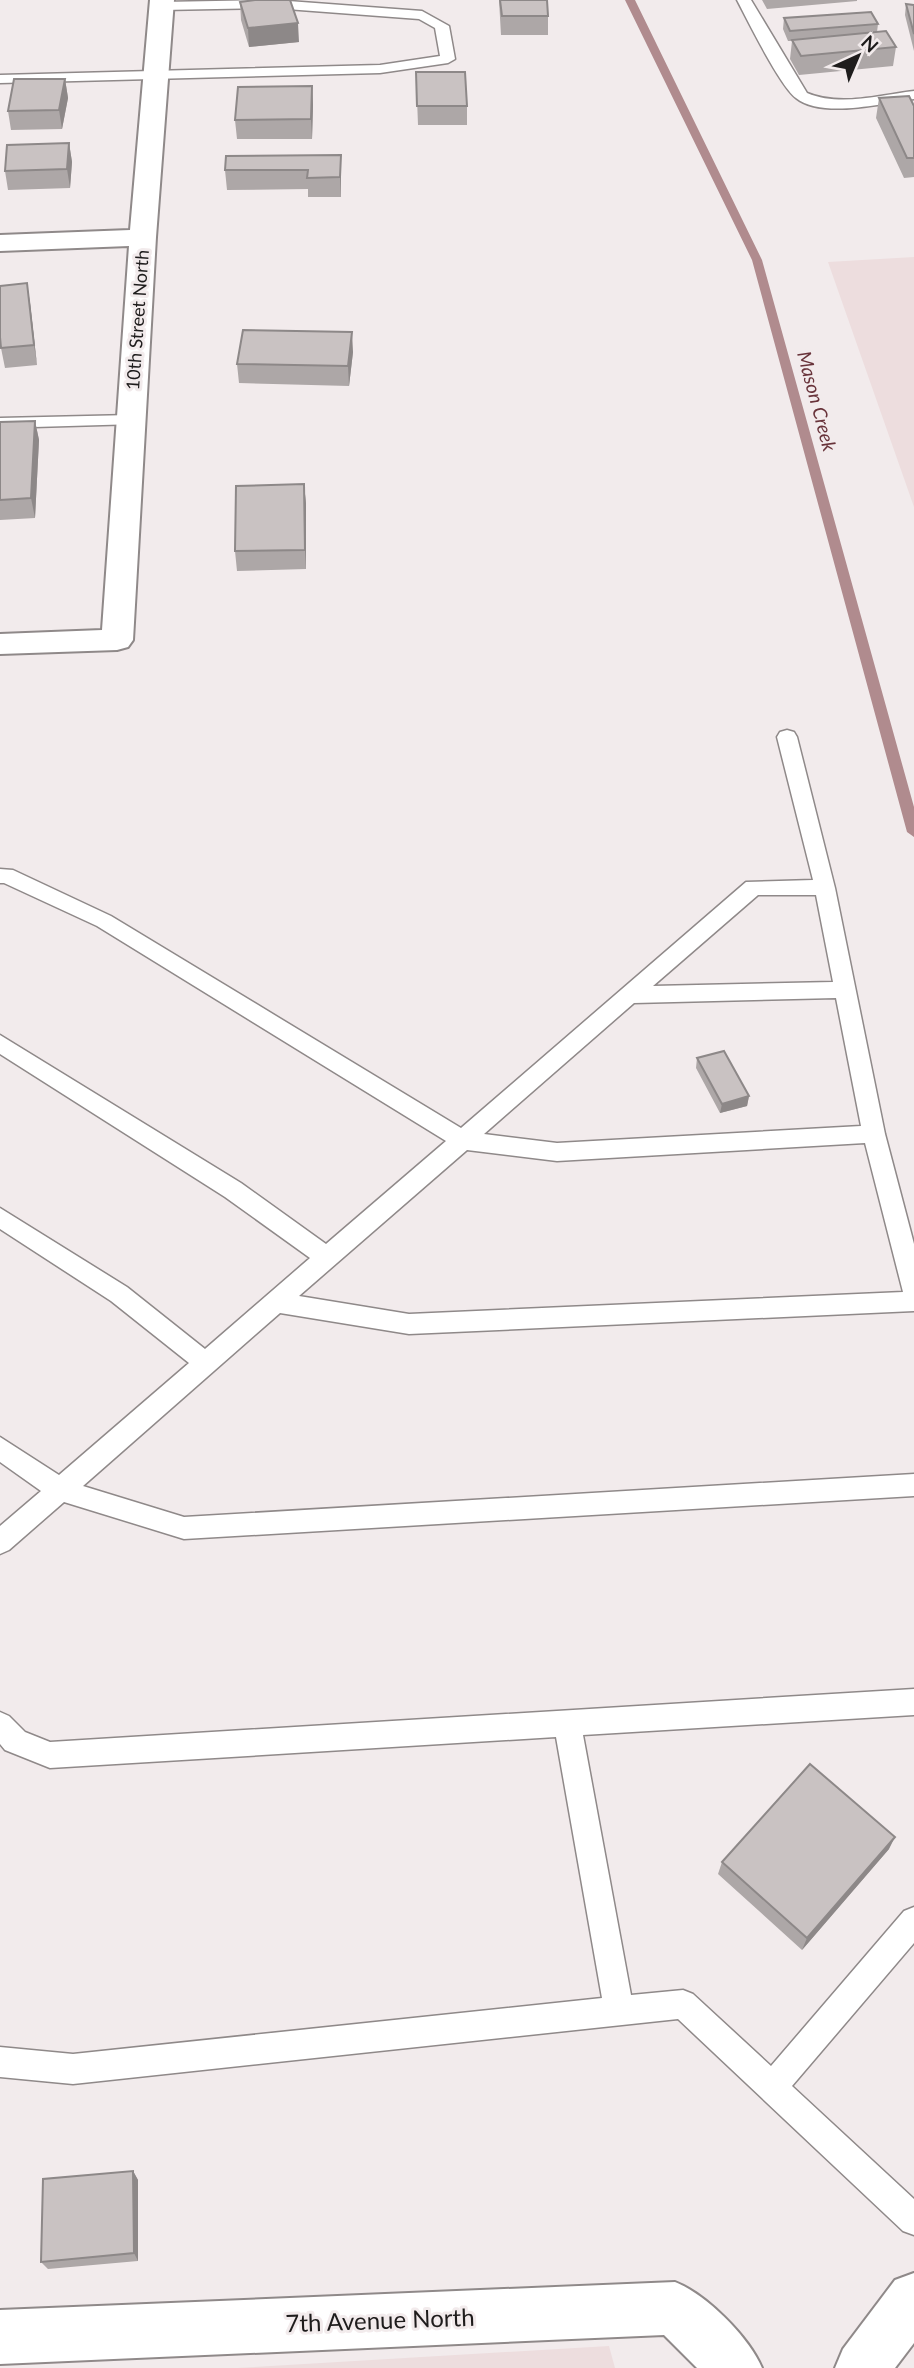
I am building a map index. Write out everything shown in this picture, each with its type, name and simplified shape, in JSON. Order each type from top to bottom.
[{"type":"street","name":"10th Street North","points":[[0,644],[117,640],[143,237],[162,3]]},
{"type":"street","points":[[0,243],[143,237]]},
{"type":"street","points":[[862,2368],[914,2299]]},
{"type":"street","name":"7th Avenue North","points":[[0,2337],[675,2308],[735,2368]]},
{"type":"lane","points":[[744,0],[800,95],[821,103],[914,95]]},
{"type":"lane","points":[[0,79],[380,69],[448,59],[442,26],[422,15],[273,4],[162,3]]},
{"type":"lane","points":[[0,423],[131,420]]},
{"type":"lane","points":[[788,737],[825,888],[874,1133],[914,1289]]},
{"type":"lane","points":[[0,876],[6,875],[104,921],[462,1140],[557,1152],[874,1133]]},
{"type":"lane","points":[[0,1542],[753,887],[825,888]]},
{"type":"lane","points":[[629,995],[845,990]]},
{"type":"lane","points":[[0,1043],[233,1190],[327,1258]]},
{"type":"lane","points":[[0,1217],[119,1294],[205,1363]]},
{"type":"lane","points":[[276,1301],[409,1324],[914,1301]]},
{"type":"lane","points":[[0,1448],[61,1490],[184,1528],[914,1485]]},
{"type":"lane","points":[[0,1725],[15,1741],[50,1755],[914,1702]]},
{"type":"lane","points":[[567,1723],[619,2010]]},
{"type":"lane","points":[[772,2087],[914,1922]]},
{"type":"lane","points":[[0,2062],[73,2069],[683,2004],[914,2220]]},
{"type":"shaded area","points":[[914,257],[914,507],[828,262]]},
{"type":"shaded area","points":[[609,2346],[615,2368],[237,2368]]},
{"type":"building","points":[[290,0],[298,23],[248,28],[240,2]]},
{"type":"building","points":[[500,0],[547,0],[548,16],[502,16]]},
{"type":"building","points":[[906,4],[914,5],[914,34]]},
{"type":"building","points":[[871,12],[878,24],[790,31],[784,18]]},
{"type":"building","points":[[886,31],[896,47],[801,56],[792,40]]},
{"type":"building","points":[[416,72],[465,72],[467,106],[417,106]]},
{"type":"building","points":[[14,79],[65,79],[59,110],[8,111]]},
{"type":"building","points":[[312,86],[311,119],[235,120],[238,87]]},
{"type":"building","points":[[909,96],[914,106],[914,158],[907,158],[879,98]]},
{"type":"building","points":[[69,143],[67,169],[5,171],[7,145]]},
{"type":"building","points":[[341,155],[340,177],[307,178],[308,170],[225,170],[226,156]]},
{"type":"building","points":[[27,283],[34,345],[1,348],[0,286]]},
{"type":"building","points":[[243,330],[352,332],[348,366],[237,364]]},
{"type":"building","points":[[35,421],[31,498],[0,500],[0,422]]},
{"type":"building","points":[[304,484],[305,550],[235,551],[236,486]]},
{"type":"building","points":[[724,1051],[749,1096],[722,1104],[697,1058]]},
{"type":"building","points":[[810,1764],[895,1837],[807,1938],[722,1862]]},
{"type":"building","points":[[133,2171],[134,2253],[41,2262],[43,2179]]},
{"type":"waterway","name":"Mason Creek","points":[[630,0],[757,260],[914,832]]}]
